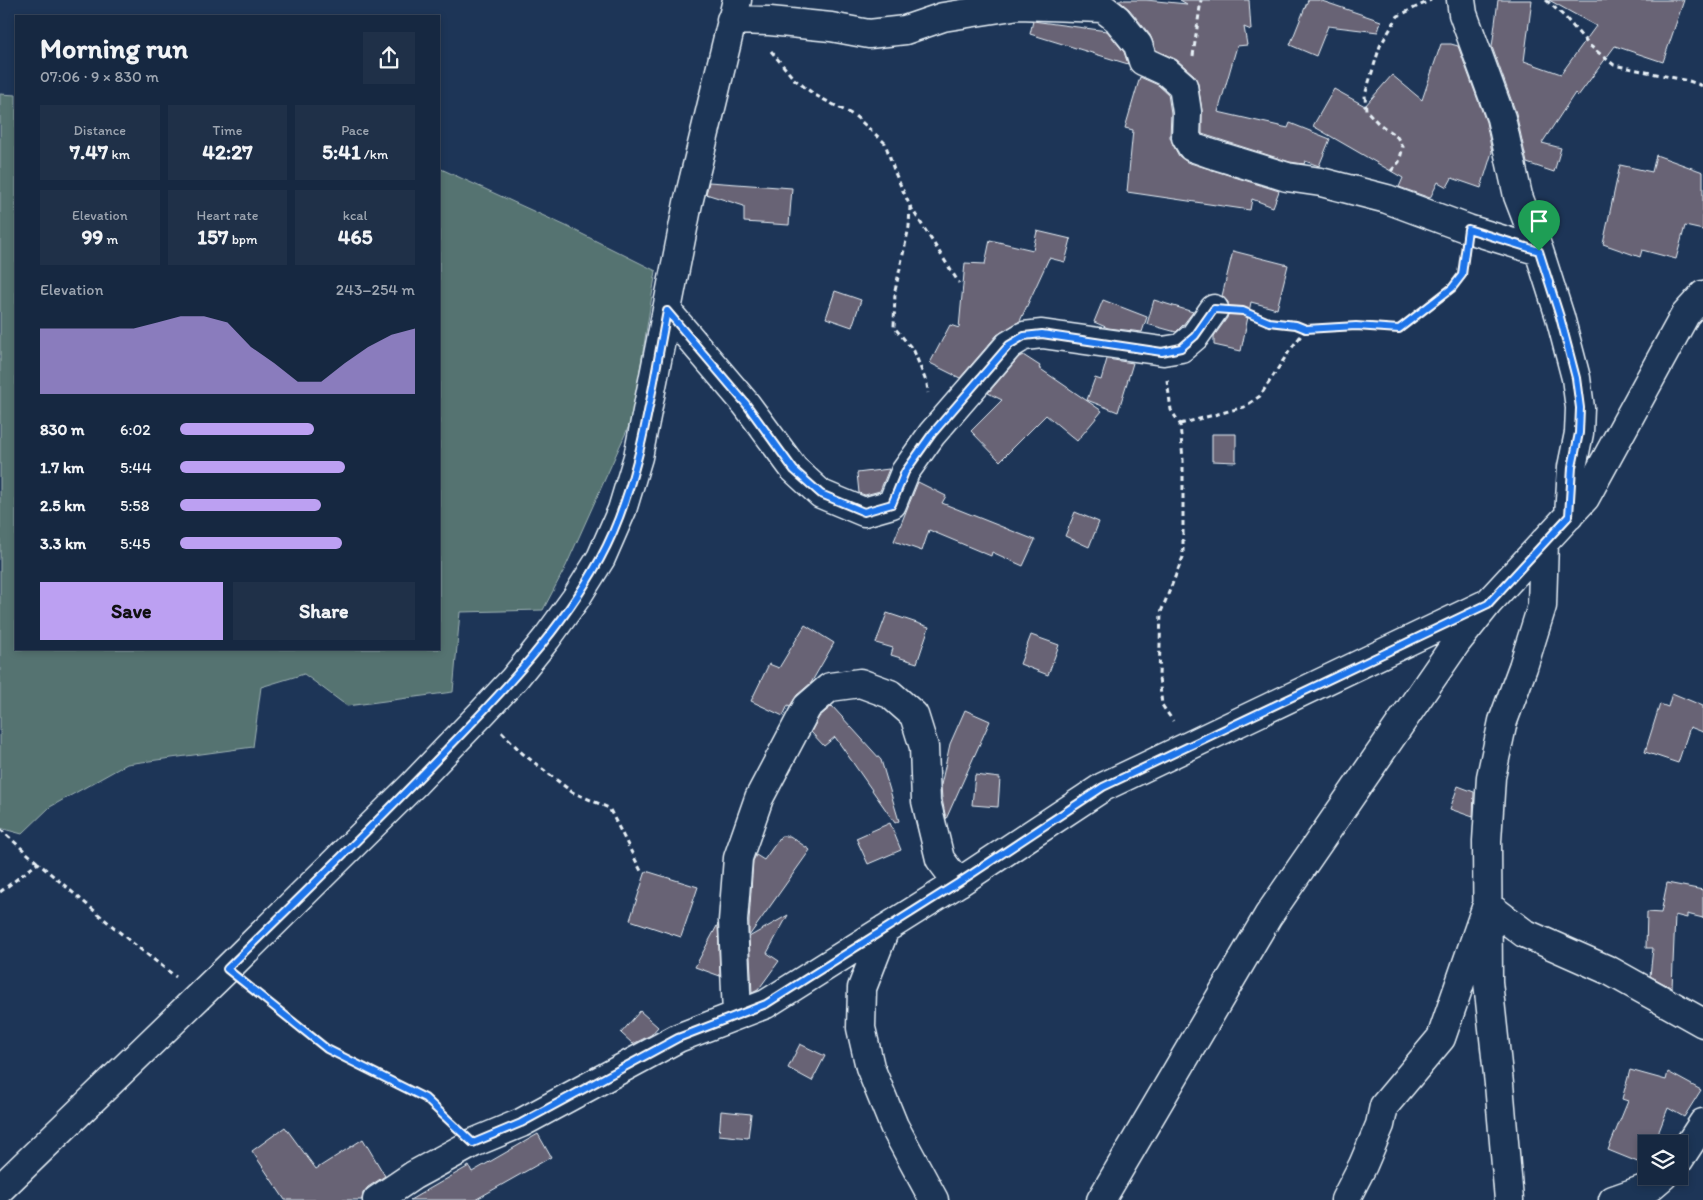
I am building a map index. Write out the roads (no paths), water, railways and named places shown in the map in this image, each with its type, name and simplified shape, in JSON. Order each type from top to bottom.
[{"type":"street","points":[[1461,0],[1463,14],[1501,118],[1518,196],[1539,251],[1560,317],[1576,378],[1580,408],[1579,433],[1572,467],[1569,516]]},
{"type":"street","points":[[0,1189],[227,969],[414,784],[483,712],[514,679],[548,638],[601,558],[622,510],[638,457],[688,203],[734,10],[770,21],[813,25],[869,34],[904,30],[943,17],[1019,4],[1103,8],[1117,20],[1138,45],[1144,61],[1167,72],[1183,86],[1187,112],[1186,137],[1192,146],[1288,177],[1321,182],[1387,199],[1468,229],[1539,251]]},
{"type":"street","points":[[1101,1200],[1268,916],[1456,642],[1488,604],[1585,498],[1685,316],[1703,295]]},
{"type":"street","points":[[667,311],[746,404],[794,470],[821,494],[864,512],[892,504],[905,472],[932,434],[1009,345],[1024,336],[1042,334],[1162,352],[1181,348],[1195,336],[1214,309]]},
{"type":"street","points":[[1509,1200],[1488,982],[1487,841],[1490,777],[1504,721],[1524,668],[1542,606],[1544,542]]},
{"type":"street","points":[[377,1200],[414,1175],[473,1143],[521,1123],[678,1038],[766,1004],[958,883],[1103,787],[1488,604]]},
{"type":"street","points":[[737,1015],[734,921],[738,858],[759,798],[807,707],[830,687],[860,683],[890,694],[914,715],[924,747],[926,801],[940,859],[958,883]]},
{"type":"street","points":[[1487,905],[1524,933],[1610,971],[1703,1023]]},
{"type":"street","points":[[1345,1200],[1363,1165],[1380,1125],[1384,1106],[1441,1038],[1487,905]]},
{"type":"street","points":[[885,929],[862,988],[861,1028],[870,1067],[894,1126],[934,1200]]},
{"type":"street","points":[[1688,1146],[1703,1123]]},
{"type":"street","points":[[19,1200],[23,1166]]},
{"type":"street","points":[[1613,1200],[1652,1185]]}]
